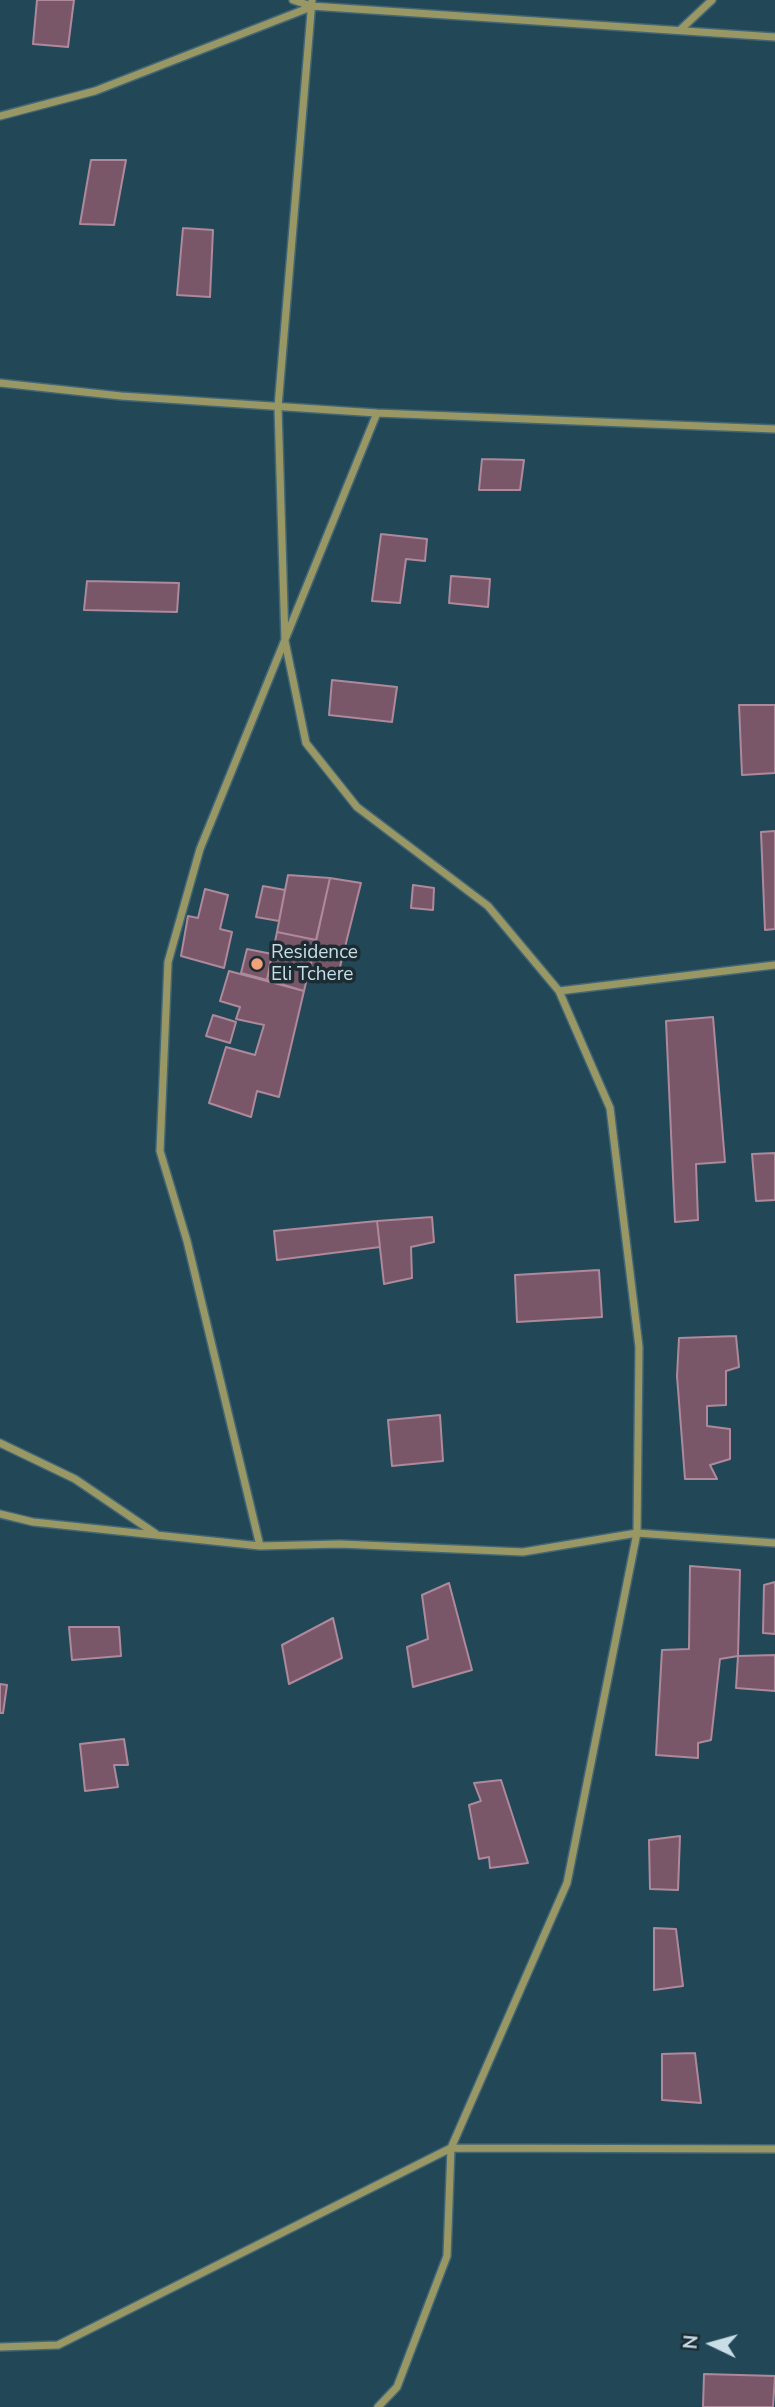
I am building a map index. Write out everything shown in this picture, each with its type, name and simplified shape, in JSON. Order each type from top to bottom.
[{"type":"street","points":[[293,0],[775,37]]},
{"type":"street","points":[[680,30],[712,0]]},
{"type":"street","points":[[0,117],[94,91],[311,3]]},
{"type":"street","points":[[311,3],[278,407],[285,641],[306,743],[357,807],[488,906],[559,991],[610,1108],[639,1347],[637,1533],[567,1884],[452,2148],[447,2256],[397,2387],[378,2407]]},
{"type":"street","points":[[0,383],[121,396],[377,414],[775,429]]},
{"type":"street","points":[[260,1546],[187,1241],[160,1151],[168,962],[200,849],[377,414]]},
{"type":"street","points":[[559,991],[775,965]]},
{"type":"street","points":[[0,1443],[75,1479],[157,1535]]},
{"type":"street","points":[[0,1514],[33,1522],[260,1546],[340,1544],[523,1552],[637,1533],[775,1543]]},
{"type":"street","points":[[0,2347],[58,2345],[452,2148],[775,2149]]},
{"type":"building","points":[[37,0],[74,0],[68,47],[33,44]]},
{"type":"building","points":[[91,160],[126,160],[114,225],[80,224]]},
{"type":"building","points":[[183,228],[213,230],[210,297],[177,295]]},
{"type":"building","points":[[482,459],[524,460],[520,490],[479,490]]},
{"type":"building","points":[[381,534],[427,539],[425,561],[406,559],[400,603],[372,601]]},
{"type":"building","points":[[451,576],[490,579],[488,607],[449,603]]},
{"type":"building","points":[[87,581],[179,583],[177,612],[84,610]]},
{"type":"building","points":[[332,680],[397,687],[392,722],[329,715]]},
{"type":"building","points":[[739,705],[775,705],[775,773],[742,775]]},
{"type":"building","points":[[775,831],[775,929],[765,930],[761,832]]},
{"type":"building","points":[[288,875],[330,878],[316,940],[277,932]]},
{"type":"building","points":[[330,878],[361,883],[337,979],[309,973]]},
{"type":"building","points":[[413,885],[434,888],[433,910],[411,908]]},
{"type":"building","points":[[263,886],[285,890],[279,921],[256,917]]},
{"type":"building","points":[[205,889],[228,895],[220,929],[232,932],[224,968],[181,956],[188,916],[198,918]]},
{"type":"building","points":[[277,932],[316,940],[304,991],[267,980]]},
{"type":"building","name":"Residence Eli Tchere","points":[[247,949],[272,954],[267,980],[241,973]]},
{"type":"building","points":[[229,971],[304,991],[279,1097],[257,1091],[251,1117],[209,1103],[226,1047],[255,1055],[264,1025],[236,1019],[240,1007],[220,1001]]},
{"type":"building","points":[[213,1015],[236,1022],[230,1043],[206,1036]]},
{"type":"building","points":[[713,1017],[725,1162],[696,1164],[698,1220],[675,1222],[666,1021]]},
{"type":"building","points":[[775,1153],[775,1200],[756,1201],[752,1154]]},
{"type":"building","points":[[432,1217],[434,1242],[411,1247],[412,1278],[384,1284],[377,1221]]},
{"type":"building","points":[[377,1221],[380,1247],[277,1260],[274,1231]]},
{"type":"building","points":[[599,1270],[602,1317],[517,1322],[515,1275]]},
{"type":"building","points":[[736,1336],[739,1367],[726,1371],[726,1405],[707,1406],[707,1426],[730,1429],[730,1459],[710,1465],[717,1479],[685,1479],[677,1376],[679,1338]]},
{"type":"building","points":[[440,1415],[443,1461],[392,1466],[388,1420]]},
{"type":"building","points":[[690,1566],[740,1570],[738,1656],[720,1659],[711,1740],[698,1743],[698,1758],[656,1755],[662,1650],[689,1649]]},
{"type":"building","points":[[775,1582],[775,1634],[763,1633],[764,1585]]},
{"type":"building","points":[[449,1583],[472,1670],[413,1687],[407,1647],[428,1639],[422,1595]]},
{"type":"building","points":[[333,1618],[342,1658],[289,1684],[282,1645]]},
{"type":"building","points":[[69,1627],[119,1627],[121,1656],[72,1660]]},
{"type":"building","points":[[775,1655],[775,1691],[736,1688],[738,1656]]},
{"type":"building","points":[[0,1684],[7,1685],[3,1713],[0,1713]]},
{"type":"building","points":[[124,1739],[128,1765],[114,1765],[118,1787],[85,1791],[80,1744]]},
{"type":"building","points":[[501,1780],[528,1863],[490,1868],[489,1857],[479,1859],[469,1805],[481,1801],[474,1783]]},
{"type":"building","points":[[680,1836],[678,1890],[650,1889],[649,1840]]},
{"type":"building","points":[[654,1928],[676,1929],[683,1986],[654,1990]]},
{"type":"building","points":[[695,2053],[701,2103],[662,2100],[662,2054]]},
{"type":"building","points":[[704,2374],[775,2376],[773,2407],[703,2407]]},
{"type":"place","name":"Residence Eli Tchere","points":[[257,964]]}]
